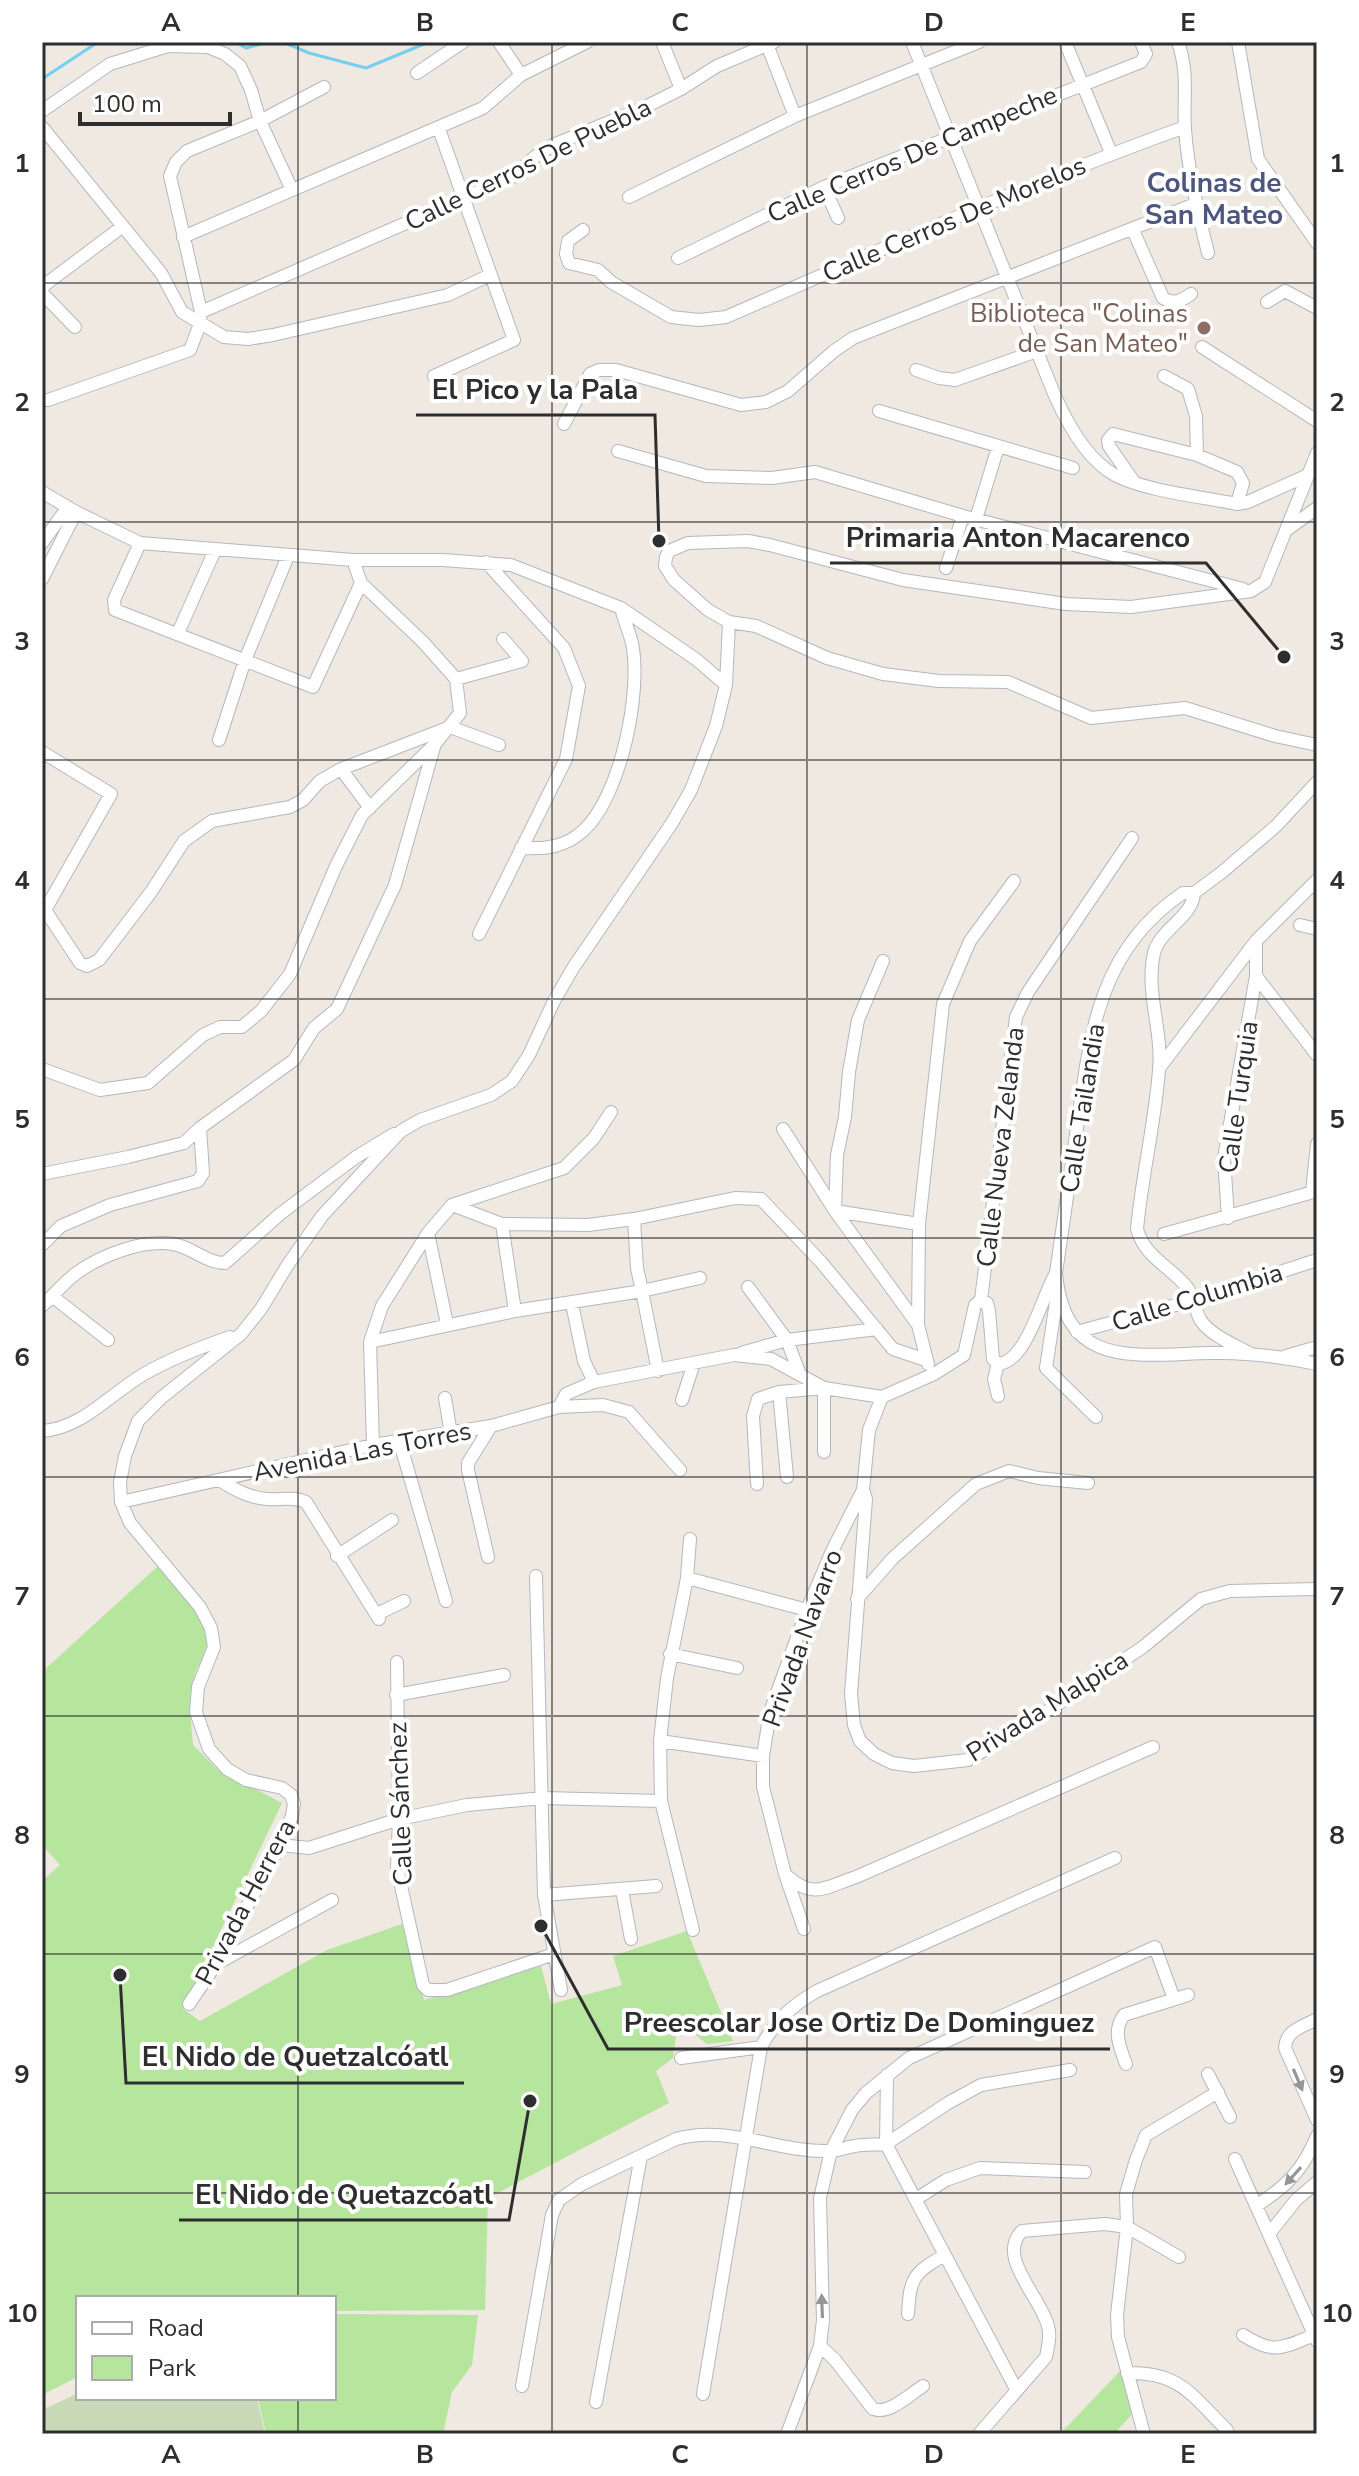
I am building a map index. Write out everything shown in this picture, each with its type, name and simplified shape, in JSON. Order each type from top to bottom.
[{"type":"street","points":[[417,73],[463,42]]},
{"type":"street","points":[[499,42],[521,75]]},
{"type":"street","points":[[183,237],[483,108],[521,75],[587,42]]},
{"type":"street","points":[[662,42],[681,89]]},
{"type":"street","points":[[912,42],[1006,278],[1070,426],[1101,465],[1117,476],[1134,482],[1237,504],[1308,475]]},
{"type":"street","points":[[629,197],[795,116],[979,42]]},
{"type":"street","points":[[1065,42],[1111,153]]},
{"type":"street","points":[[1178,42],[1185,64],[1185,127],[1195,204],[1208,253]]},
{"type":"street","points":[[1238,42],[1258,159],[1317,243]]},
{"type":"street","points":[[769,43],[795,116]]},
{"type":"street","name":"Calle Cerros De Puebla","points":[[200,318],[512,177],[553,145],[681,89],[717,66],[769,43]]},
{"type":"street","points":[[42,111],[110,64],[168,46],[208,47],[225,54],[240,66],[260,121],[292,190]]},
{"type":"street","name":"Calle Cerros De Campeche","points":[[678,258],[824,187],[1141,62],[1143,48]]},
{"type":"street","points":[[48,400],[190,350],[200,318],[170,176],[176,162],[187,151],[260,121],[324,87]]},
{"type":"street","points":[[42,127],[161,273],[182,312],[200,318],[224,337],[248,339],[273,335],[448,295],[490,275]]},
{"type":"street","name":"Calle Cerros De Morelos","points":[[583,230],[568,241],[566,254],[569,263],[598,270],[611,282],[671,317],[699,320],[726,317],[979,207],[1111,153],[1185,127]]},
{"type":"street","points":[[434,376],[514,340],[439,129]]},
{"type":"street","points":[[824,187],[838,218]]},
{"type":"street","points":[[564,424],[590,374],[599,370],[616,370],[741,405],[766,402],[788,391],[853,338],[1195,204]]},
{"type":"street","points":[[75,327],[42,290],[123,226]]},
{"type":"street","points":[[1133,230],[1163,298],[1170,302],[1181,301],[1191,294]]},
{"type":"street","points":[[1267,302],[1285,291],[1317,308]]},
{"type":"street","points":[[1202,347],[1317,421]]},
{"type":"street","points":[[916,370],[955,380],[1037,351]]},
{"type":"street","points":[[1164,376],[1188,389],[1196,416],[1197,455]]},
{"type":"street","points":[[879,411],[1073,468]]},
{"type":"street","points":[[1134,482],[1109,446],[1108,440],[1113,434],[1197,455],[1241,476],[1243,483],[1237,504]]},
{"type":"street","points":[[946,568],[998,447]]},
{"type":"street","points":[[618,451],[706,476],[772,478],[815,472],[969,518],[1251,591]]},
{"type":"street","points":[[1317,453],[1265,582],[1251,591],[1131,607],[1066,604],[903,580],[748,541],[688,543],[669,551],[665,566],[674,580],[708,610],[729,622],[756,626],[827,658],[883,674],[939,681],[1008,682],[1091,718],[1185,708],[1275,736],[1317,745]]},
{"type":"street","points":[[42,492],[140,543],[353,560],[511,565],[621,608],[697,660],[726,685]]},
{"type":"street","points":[[1288,529],[1317,508]]},
{"type":"street","points":[[42,543],[72,510]]},
{"type":"street","points":[[42,579],[72,510]]},
{"type":"street","points":[[140,543],[114,600],[115,610],[313,687],[361,583]]},
{"type":"street","points":[[178,633],[215,550]]},
{"type":"street","points":[[219,740],[245,660],[288,556]]},
{"type":"street","points":[[42,1069],[100,1090],[148,1083],[203,1035],[220,1027],[242,1027],[261,1011],[290,974],[336,866],[362,815],[435,744],[460,713],[456,679],[423,642],[361,583],[353,560]]},
{"type":"street","points":[[479,934],[566,759],[579,686],[564,648],[486,562]]},
{"type":"street","points":[[521,848],[548,849],[575,836],[602,806],[612,782],[631,713],[635,676],[632,644],[621,608]]},
{"type":"street","points":[[42,1306],[78,1272],[102,1258],[140,1246],[173,1243],[216,1263],[225,1263],[280,1214],[384,1138],[420,1120],[491,1095],[512,1081],[529,1055],[573,968],[691,790],[716,726],[726,685],[729,622]]},
{"type":"street","points":[[456,679],[522,661],[503,639]]},
{"type":"street","points":[[42,752],[111,794],[44,910],[80,963],[87,966],[99,960],[151,892],[184,841],[212,821],[290,807],[303,800],[320,781],[341,769],[450,727],[499,745]]},
{"type":"street","points":[[42,1174],[184,1143],[294,1060],[314,1028],[337,1009],[395,885],[435,744]]},
{"type":"street","points":[[341,769],[370,808]]},
{"type":"street","name":"Calle Tailandia","points":[[1057,1292],[1056,1273],[1090,1036],[1107,982],[1124,951],[1151,919],[1183,893],[1194,893],[1276,826],[1317,782]]},
{"type":"street","name":"Calle Nueva Zelanda","points":[[981,1300],[1016,1017],[1028,992],[1132,838]]},
{"type":"street","points":[[1160,1067],[1256,941],[1317,880]]},
{"type":"street","points":[[934,1374],[926,1360],[918,1325],[919,1224],[943,1004],[970,941],[1014,881]]},
{"type":"street","points":[[1194,893],[1193,903],[1161,938],[1155,950],[1152,992],[1160,1067],[1137,1229],[1140,1241],[1156,1260],[1189,1288],[1201,1321],[1219,1337],[1253,1355]]},
{"type":"street","points":[[1300,925],[1317,929]]},
{"type":"street","name":"Calle Turquia","points":[[1228,1218],[1224,1158],[1256,976],[1256,941]]},
{"type":"street","points":[[835,1211],[837,1155],[858,1020],[883,961]]},
{"type":"street","points":[[1256,976],[1317,1055]]},
{"type":"street","points":[[373,1445],[370,1342],[382,1306],[428,1233],[452,1205],[564,1168],[594,1138],[611,1112]]},
{"type":"street","points":[[42,1245],[61,1226],[110,1205],[198,1181],[203,1173],[200,1128]]},
{"type":"street","points":[[783,1129],[835,1211],[918,1325]]},
{"type":"street","points":[[121,1502],[120,1482],[125,1456],[138,1421],[161,1398],[241,1334],[322,1216],[401,1131]]},
{"type":"street","points":[[1164,1234],[1314,1192],[1317,1144]]},
{"type":"street","points":[[452,1205],[502,1224],[588,1225],[748,1196],[761,1199],[821,1262],[893,1349],[926,1360]]},
{"type":"street","points":[[835,1211],[919,1224]]},
{"type":"street","points":[[634,1219],[637,1268],[658,1371]]},
{"type":"street","points":[[502,1224],[515,1311]]},
{"type":"street","points":[[428,1233],[447,1324]]},
{"type":"street","name":"Calle Columbia","points":[[1077,1332],[1194,1300],[1317,1260]]},
{"type":"street","points":[[998,1364],[1007,1363],[1021,1346],[1034,1325],[1045,1291],[1056,1273]]},
{"type":"street","points":[[370,1342],[447,1324],[572,1304],[700,1278]]},
{"type":"street","points":[[748,1287],[787,1340],[799,1372]]},
{"type":"street","points":[[1057,1292],[1066,1316],[1077,1332],[1096,1345],[1119,1354],[1253,1355],[1317,1364]]},
{"type":"street","points":[[1057,1292],[1046,1368],[1096,1417]]},
{"type":"street","points":[[52,1296],[108,1340]]},
{"type":"street","points":[[757,1484],[753,1416],[758,1399],[779,1392],[824,1388],[882,1397],[934,1374],[964,1355],[975,1305],[981,1300],[987,1303],[993,1359],[998,1364]]},
{"type":"street","points":[[572,1304],[584,1361],[594,1382]]},
{"type":"street","points":[[559,1407],[566,1394],[594,1382],[734,1355],[787,1340],[877,1329]]},
{"type":"street","points":[[42,1431],[83,1418],[142,1375],[241,1334]]},
{"type":"street","points":[[1283,1357],[1317,1347]]},
{"type":"street","points":[[734,1355],[771,1359],[824,1388]]},
{"type":"street","points":[[682,1400],[694,1363]]},
{"type":"street","points":[[998,1364],[994,1379],[998,1396]]},
{"type":"street","points":[[824,1388],[824,1452]]},
{"type":"street","points":[[779,1392],[787,1477]]},
{"type":"street","name":"Privada Navarro","points":[[804,1929],[785,1874],[763,1787],[763,1756],[770,1712],[807,1610],[863,1490],[869,1430],[882,1397]]},
{"type":"street","points":[[445,1398],[451,1434]]},
{"type":"street","name":"Avenida Las Torres","points":[[121,1502],[373,1445],[491,1426],[559,1407],[603,1405],[629,1412],[680,1470]]},
{"type":"street","points":[[488,1557],[468,1463],[491,1426]]},
{"type":"street","points":[[400,1443],[446,1601]]},
{"type":"street","points":[[857,1599],[893,1558],[976,1484],[1009,1471],[1038,1478],[1088,1483]]},
{"type":"street","points":[[219,1480],[242,1494],[306,1502],[378,1617],[404,1601]]},
{"type":"street","name":"Privada Malpica","points":[[863,1490],[866,1499],[851,1694],[854,1725],[860,1741],[874,1754],[892,1763],[914,1766],[968,1760],[1143,1647],[1201,1599],[1230,1591],[1317,1589]]},
{"type":"street","name":"Privada Herrera","points":[[121,1502],[130,1523],[200,1607],[211,1628],[214,1647],[198,1687],[196,1712],[209,1749],[227,1769],[246,1780],[282,1788],[291,1795],[294,1804],[280,1845],[216,1964],[189,2004]]},
{"type":"street","points":[[337,1556],[392,1520]]},
{"type":"street","points":[[690,1539],[687,1578],[670,1654],[660,1741],[661,1801],[693,1930]]},
{"type":"street","points":[[536,1576],[544,1895],[561,1990]]},
{"type":"street","points":[[687,1578],[807,1610]]},
{"type":"street","points":[[670,1654],[737,1668]]},
{"type":"street","name":"Calle Sánchez","points":[[397,1662],[397,1868],[423,1985],[428,1990],[447,1990],[554,1954]]},
{"type":"street","points":[[396,1695],[504,1675]]},
{"type":"street","points":[[660,1741],[763,1756]]},
{"type":"street","points":[[785,1874],[799,1887],[812,1892],[856,1877],[1153,1747]]},
{"type":"street","points":[[280,1845],[309,1848],[399,1819],[467,1805],[543,1798],[661,1801]]},
{"type":"street","points":[[703,2394],[761,2047],[772,2027],[791,2006],[817,1991],[1115,1858]]},
{"type":"street","points":[[544,1895],[656,1886]]},
{"type":"street","points":[[622,1890],[631,1939]]},
{"type":"street","points":[[216,1964],[332,1900]]},
{"type":"street","points":[[787,2434],[820,2346],[823,2320],[820,2198],[831,2151],[852,2110],[866,2093],[909,2058],[1155,1947],[1174,1999]]},
{"type":"street","points":[[1126,2064],[1118,2039],[1119,2023],[1124,2015],[1188,1995]]},
{"type":"street","points":[[1317,2019],[1290,2033],[1285,2039],[1285,2048],[1317,2120]]},
{"type":"street","points":[[681,2058],[761,2047]]},
{"type":"street","points":[[522,2386],[552,2215],[559,2200],[582,2184],[691,2135],[747,2137],[776,2145],[831,2151],[856,2145],[886,2144],[981,2085],[1070,2070]]},
{"type":"street","points":[[1208,2074],[1230,2117]]},
{"type":"street","points":[[887,2075],[886,2144],[1016,2389]]},
{"type":"street","points":[[1144,2434],[1118,2337],[1117,2315],[1127,2227],[1126,2194],[1146,2135],[1218,2092]]},
{"type":"street","points":[[1256,2206],[1297,2174],[1317,2136]]},
{"type":"street","points":[[596,2402],[641,2156]]},
{"type":"street","points":[[1235,2159],[1316,2338],[1278,2350],[1261,2347],[1243,2335]]},
{"type":"street","points":[[916,2199],[946,2180],[980,2168],[1085,2172]]},
{"type":"street","points":[[1269,2234],[1296,2200],[1317,2182]]},
{"type":"street","points":[[979,2434],[1046,2357],[1050,2340],[1048,2325],[1016,2266],[1012,2252],[1014,2239],[1022,2231],[1105,2224],[1127,2227],[1179,2257]]},
{"type":"street","points":[[908,2314],[910,2285],[919,2270],[945,2255]]},
{"type":"street","points":[[820,2346],[835,2360],[873,2409],[880,2412],[923,2386]]},
{"type":"street","points":[[1127,2373],[1152,2372],[1168,2377],[1182,2386],[1227,2430]]},
{"type":"green space","points":[[158,1566],[202,1622],[207,1647],[194,1677],[191,1693],[193,1745],[217,1769],[282,1803],[183,2009],[200,2021],[327,1950],[402,1924],[424,2000],[541,1966],[551,2004],[622,1985],[613,1956],[687,1931],[733,2041],[707,2044],[692,2032],[676,2036],[673,2058],[656,2071],[669,2103],[488,2198],[485,2310],[336,2311],[336,2296],[76,2296],[76,2378],[42,2395],[42,1881],[60,1865],[42,1845],[42,1672]]},
{"type":"green space","points":[[336,2314],[478,2315],[472,2365],[452,2392],[443,2434],[266,2434],[258,2400],[336,2400]]},
{"type":"green space","points":[[1122,2369],[1133,2413],[1114,2434],[1060,2434]]},
{"type":"green space","points":[[76,2394],[76,2400],[257,2400],[265,2434],[42,2434],[42,2410]]},
{"type":"waterway","points":[[42,79],[98,42]]},
{"type":"waterway","points":[[235,42],[246,48],[269,42]]},
{"type":"waterway","points":[[283,42],[309,53],[366,68],[429,42]]},
{"type":"place","name":"Biblioteca \"Colinas de San Mateo\"","points":[[1204,328]]},
{"type":"place","name":"El Pico y la Pala","points":[[659,541]]},
{"type":"place","name":"Primaria Anton Macarenco","points":[[1284,657]]},
{"type":"place","name":"Preescolar Jose Ortiz De Dominguez","points":[[541,1926]]},
{"type":"place","name":"El Nido de Quetzalcóatl","points":[[120,1975]]},
{"type":"place","name":"El Nido de Quetazcóatl","points":[[530,2101]]},
{"type":"district","name":"Colinas de San Mateo","points":[[1214,198]]}]
